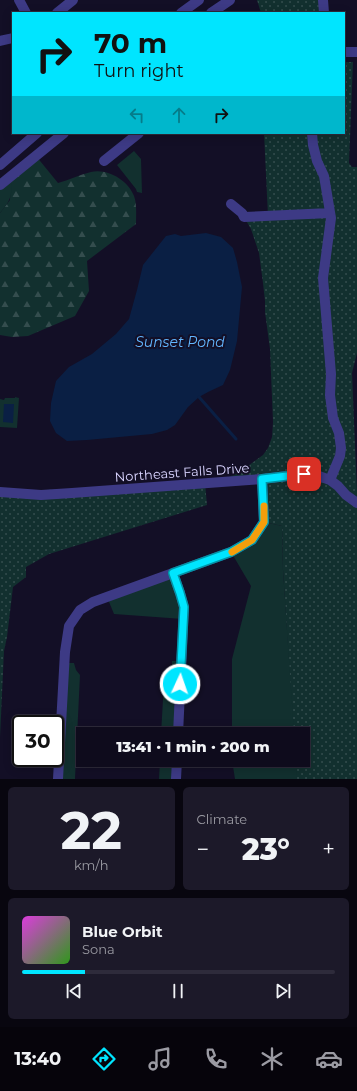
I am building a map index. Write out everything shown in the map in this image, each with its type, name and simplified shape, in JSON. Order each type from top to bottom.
[{"type":"street","points":[[19,0],[25,12]]},
{"type":"street","points":[[58,12],[73,0]]},
{"type":"street","points":[[182,12],[199,0]]},
{"type":"street","points":[[212,12],[230,0]]},
{"type":"street","points":[[323,0],[324,12]]},
{"type":"street","points":[[0,41],[12,38]]},
{"type":"street","points":[[345,52],[357,52]]},
{"type":"street","points":[[0,164],[36,134]]},
{"type":"street","points":[[0,185],[63,134]]},
{"type":"street","points":[[104,161],[138,134]]},
{"type":"street","points":[[312,134],[317,162],[324,176],[331,218],[323,278],[331,374],[330,395],[333,418],[339,432],[341,448],[340,456],[330,480]]},
{"type":"street","points":[[231,204],[242,213],[244,217],[330,212]]},
{"type":"street","name":"Northeast Falls Drive","points":[[0,492],[41,495],[64,494],[262,479],[304,474],[316,475],[330,480],[357,503]]},
{"type":"street","points":[[58,779],[65,652],[69,626],[80,610],[93,602],[231,552],[252,540],[264,522],[262,479]]},
{"type":"street","points":[[173,573],[184,607],[178,727]]},
{"type":"street","points":[[176,779],[177,767]]},
{"type":"green space","points":[[257,0],[323,0],[324,12],[261,12]]},
{"type":"green space","points":[[345,62],[353,62],[349,163],[352,167],[357,167],[357,353],[352,373],[357,493],[357,779],[295,779],[294,767],[310,767],[310,727],[293,727],[283,570],[282,526],[264,522],[262,479],[217,483],[241,471],[263,455],[268,448],[272,437],[273,422],[270,349],[263,283],[259,253],[251,229],[244,217],[268,216],[264,134],[345,134]]},
{"type":"green space","points":[[134,151],[141,159],[142,193],[137,192],[117,165]]},
{"type":"green space","points":[[36,156],[58,183],[97,171],[116,176],[122,180],[131,190],[135,199],[136,224],[87,261],[89,291],[75,316],[28,336],[12,337],[0,335],[0,213],[10,200],[11,177]]},
{"type":"green space","points":[[11,177],[9,200],[0,213],[0,184]]},
{"type":"green space","points":[[5,398],[19,398],[17,428],[0,427],[0,399],[4,400]]},
{"type":"green space","points":[[205,483],[207,505],[49,554],[26,567],[26,577],[13,587],[4,651],[0,737],[0,492]]},
{"type":"green space","points":[[264,522],[282,526],[283,570],[294,727],[232,727],[232,659],[251,586],[231,552]]},
{"type":"green space","points":[[173,573],[183,619],[114,614],[107,597]]},
{"type":"green space","points":[[172,661],[181,661],[178,727],[161,727],[164,682],[166,676],[172,670]]},
{"type":"green space","points":[[64,663],[74,663],[76,670],[80,675],[78,727],[76,727],[75,779],[58,779],[59,767],[64,767],[64,715],[61,715]]},
{"type":"green space","points":[[160,767],[177,767],[176,779],[159,779]]},
{"type":"green space","points":[[233,767],[296,767],[297,779],[235,779]]},
{"type":"water","name":"Sunset Pond","points":[[206,233],[221,237],[233,248],[242,287],[237,341],[230,370],[223,385],[199,397],[188,407],[175,425],[167,430],[152,434],[67,441],[56,433],[50,421],[51,403],[56,381],[69,367],[92,354],[116,334],[129,319],[143,265],[166,236],[175,234],[181,236]]},
{"type":"water","points":[[4,404],[14,404],[13,423],[3,422]]},
{"type":"waterway","points":[[199,397],[236,439]]},
{"type":"slow traffic","points":[[232,552],[252,540],[264,522],[264,506]]},
{"type":"route","points":[[180,684],[184,607],[173,573],[231,552],[252,540],[264,522],[262,479],[304,474]]}]
